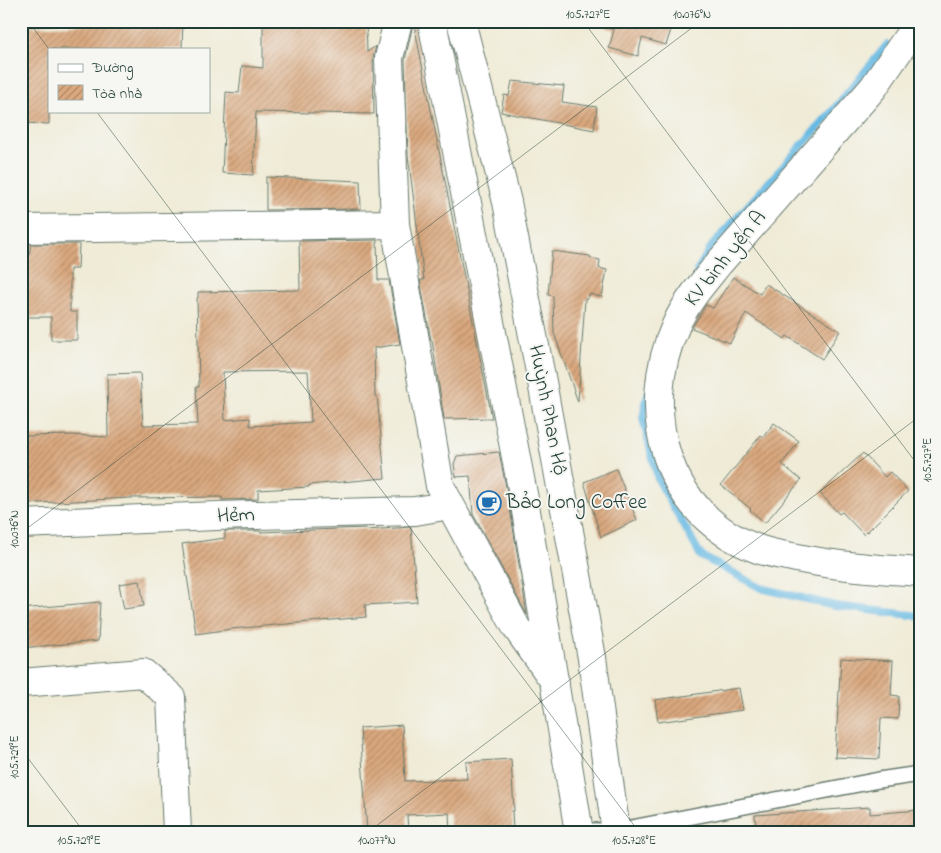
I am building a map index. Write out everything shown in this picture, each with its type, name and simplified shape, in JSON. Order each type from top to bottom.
[{"type":"street","points":[[398,21],[389,58],[395,224],[440,486],[516,627],[555,682]]},
{"type":"street","name":"Huỳnh Phan Hộ","points":[[432,21],[524,499],[579,831]]},
{"type":"street","name":"Huỳnh Phan Hộ","points":[[461,21],[507,202],[542,382],[592,658],[616,832]]},
{"type":"street","name":"KV bình yên A","points":[[919,21],[873,88],[725,256],[695,293],[676,325],[664,356],[659,387],[660,418],[666,456],[683,491],[694,506],[713,525],[739,541],[760,550],[846,567],[920,572]]},
{"type":"street","points":[[21,229],[395,224]]},
{"type":"street","name":"Hẻm","points":[[21,524],[217,516],[415,511],[450,505]]},
{"type":"street","points":[[21,683],[143,673],[171,697],[177,832]]},
{"type":"lane","points":[[579,831],[616,832],[879,780],[920,774]]},
{"type":"building","points":[[97,21],[183,21],[182,48],[48,48],[49,124],[21,123],[21,27],[97,24]]},
{"type":"building","points":[[324,21],[366,21],[367,52],[376,46],[373,58],[374,114],[256,112],[253,175],[222,173],[226,92],[239,93],[242,66],[263,68],[263,25]]},
{"type":"building","points":[[605,21],[674,21],[666,45],[642,38],[638,56],[609,48],[614,30],[604,27]]},
{"type":"building","points":[[413,24],[492,418],[444,419],[432,340],[420,280],[424,280],[408,155],[405,60]]},
{"type":"building","points":[[512,81],[564,86],[562,102],[597,107],[594,130],[501,112],[504,95],[509,96]]},
{"type":"building","points":[[266,177],[360,181],[361,209],[266,210]]},
{"type":"building","points":[[377,240],[378,280],[389,280],[400,344],[374,348],[375,396],[377,396],[385,478],[309,485],[309,487],[258,490],[258,499],[222,500],[222,497],[129,498],[21,504],[21,436],[73,435],[108,437],[107,374],[140,373],[143,425],[198,424],[196,387],[199,387],[198,292],[300,290],[299,241]],"holes":[[[308,371],[311,422],[250,426],[250,418],[225,420],[223,372]]]},
{"type":"building","points":[[31,244],[79,244],[78,269],[70,269],[70,312],[77,312],[77,340],[51,340],[51,317],[25,317],[28,255]]},
{"type":"building","points":[[552,251],[590,256],[590,258],[600,260],[599,268],[607,270],[602,297],[589,294],[588,299],[585,299],[578,402],[554,333],[553,296],[548,295]]},
{"type":"building","points":[[733,277],[760,294],[766,284],[840,331],[822,359],[787,336],[785,339],[746,313],[730,343],[692,328],[706,305],[713,308]]},
{"type":"building","points":[[774,423],[799,441],[782,464],[801,480],[765,523],[721,485],[761,435],[763,437]]},
{"type":"building","points":[[499,452],[527,615],[473,514],[470,476],[456,477],[454,464],[457,456]]},
{"type":"building","points":[[863,453],[885,477],[890,472],[908,491],[864,535],[842,512],[839,514],[820,493]]},
{"type":"building","points":[[616,469],[637,520],[601,537],[584,482]]},
{"type":"building","points":[[411,527],[417,602],[365,605],[366,617],[196,634],[182,544],[225,538],[225,531],[260,532],[366,528],[366,530]]},
{"type":"building","points":[[140,581],[144,606],[124,609],[119,584]]},
{"type":"building","points":[[100,602],[98,641],[21,648],[21,609]]},
{"type":"building","points":[[841,658],[893,661],[891,695],[899,696],[898,719],[881,718],[879,759],[835,757]]},
{"type":"building","points":[[739,688],[743,710],[658,722],[655,700]]},
{"type":"building","points":[[402,725],[405,781],[467,779],[466,762],[511,759],[514,811],[512,811],[513,830],[450,832],[449,813],[407,815],[408,832],[367,832],[360,728]]},
{"type":"building","points":[[870,807],[870,814],[919,810],[920,832],[756,832],[755,815]]},
{"type":"waterway","points":[[697,271],[712,246],[830,114],[887,45]]},
{"type":"waterway","points":[[648,394],[643,418],[658,479],[701,556],[761,588],[835,606],[920,616]]},
{"type":"place","name":"Bảo Long Coffee","points":[[489,503]]}]
